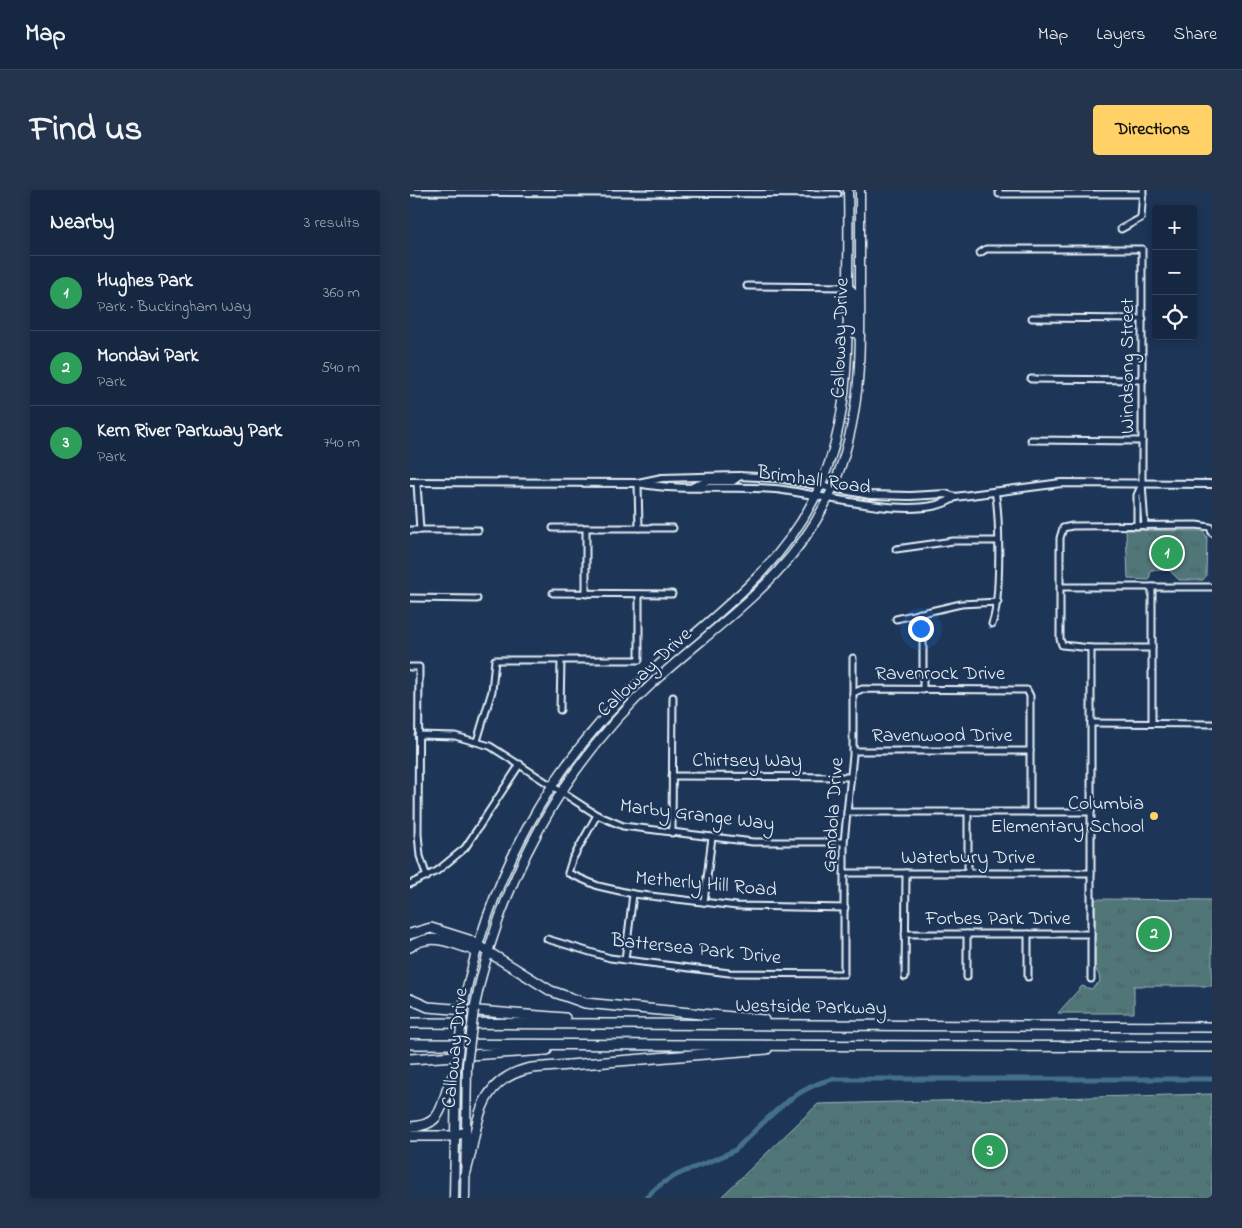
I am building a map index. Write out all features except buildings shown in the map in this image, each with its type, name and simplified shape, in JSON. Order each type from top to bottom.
[{"type":"highway","points":[[410,934],[426,928],[438,929],[477,948]]},
{"type":"highway","points":[[410,947],[423,940],[436,938],[488,951],[551,991],[585,1003],[770,1020],[804,1026]]},
{"type":"highway","points":[[410,999],[428,1007],[645,1023]]},
{"type":"highway","name":"Westside Parkway","points":[[410,1023],[1212,1027]]},
{"type":"highway","name":"Westside Parkway","points":[[410,1044],[1212,1047]]},
{"type":"highway","points":[[410,1059],[656,1044]]},
{"type":"highway","points":[[465,1175],[485,1100],[500,1081],[517,1072],[550,1067],[736,1053],[809,1045]]},
{"type":"highway","points":[[410,1127],[429,1123],[438,1116],[444,1105],[449,1081],[456,1072]]},
{"type":"highway","points":[[410,1136],[454,1136],[465,1132]]},
{"type":"main road","name":"Calloway Drive","points":[[454,1198],[456,1072],[468,984],[477,948],[524,831],[552,784],[581,745],[624,697],[734,602],[768,568],[794,532],[821,486],[843,410],[848,357],[848,190]]},
{"type":"main road","name":"Calloway Drive","points":[[465,1198],[467,1065],[476,1002],[488,951],[519,868],[562,792],[594,746],[628,708],[658,679],[738,611],[787,562],[810,530],[832,488],[848,444],[856,408],[860,376],[860,190]]},
{"type":"main road","points":[[848,287],[854,293],[853,327],[860,339]]},
{"type":"main road","points":[[848,357],[852,364],[850,398],[856,408]]},
{"type":"main road","points":[[738,611],[742,602],[766,576],[768,568]]},
{"type":"main road","points":[[710,634],[714,624],[730,611],[734,602]]},
{"type":"street","points":[[999,190],[999,194],[1144,192],[1141,218],[1121,229]]},
{"type":"street","points":[[410,192],[779,192],[838,194]]},
{"type":"street","name":"Windsong Street","points":[[980,253],[986,249],[1142,250],[1142,483],[1145,526]]},
{"type":"street","points":[[747,286],[848,287]]},
{"type":"street","points":[[1032,318],[1143,319]]},
{"type":"street","points":[[1031,379],[1143,380]]},
{"type":"street","points":[[1031,440],[1142,441]]},
{"type":"street","points":[[688,488],[708,481],[733,481],[740,476]]},
{"type":"street","name":"Brimhall Road","points":[[638,483],[662,478],[740,476],[779,478],[888,496],[946,494],[955,497]]},
{"type":"street","points":[[414,483],[420,530]]},
{"type":"street","name":"Brimhall Road","points":[[414,483],[638,483],[663,488],[775,489],[865,504],[902,507],[946,503],[955,497],[1062,483],[1212,484]]},
{"type":"street","points":[[638,483],[639,528]]},
{"type":"street","name":"Windsong Street","points":[[1137,526],[1137,494],[1142,483]]},
{"type":"street","points":[[992,624],[998,602],[996,491]]},
{"type":"street","points":[[1152,648],[1062,646],[1060,638],[1060,538],[1063,528],[1072,526],[1196,524],[1211,530]]},
{"type":"street","points":[[553,528],[673,528]]},
{"type":"street","points":[[586,528],[586,594]]},
{"type":"street","points":[[410,530],[478,530]]},
{"type":"street","points":[[896,549],[953,541],[998,541]]},
{"type":"street","points":[[1061,587],[1212,587]]},
{"type":"street","points":[[1152,587],[1152,724]]},
{"type":"street","points":[[552,593],[672,594]]},
{"type":"street","points":[[477,740],[492,691],[495,660],[639,660],[639,594]]},
{"type":"street","points":[[410,598],[477,599]]},
{"type":"street","points":[[896,619],[961,604],[998,602]]},
{"type":"street","points":[[920,613],[923,634],[923,690]]},
{"type":"street","points":[[1091,648],[1091,979]]},
{"type":"street","name":"Gandola Drive","points":[[844,974],[844,842],[854,751],[853,658]]},
{"type":"street","points":[[560,660],[560,710]]},
{"type":"street","points":[[410,667],[419,667],[418,845],[427,877]]},
{"type":"street","name":"Ravenrock Drive","points":[[853,692],[862,689],[1027,690],[1030,696],[1030,751]]},
{"type":"street","points":[[672,833],[673,697]]},
{"type":"street","points":[[1091,723],[1212,724]]},
{"type":"street","name":"Marby Grange Way","points":[[418,735],[455,736],[477,740],[520,764],[597,815],[624,826],[753,842],[844,842]]},
{"type":"street","name":"Ravenwood Drive","points":[[854,751],[1030,751]]},
{"type":"street","points":[[1030,751],[1030,812]]},
{"type":"street","points":[[410,884],[427,877],[447,864],[465,848],[520,764]]},
{"type":"street","name":"Chirtsey Way","points":[[672,776],[851,776]]},
{"type":"street","points":[[847,812],[1091,812]]},
{"type":"street","points":[[968,812],[968,873]]},
{"type":"street","name":"Metherly Hill Road","points":[[597,815],[572,860],[568,873],[598,886],[633,894],[758,908],[844,908]]},
{"type":"street","points":[[704,902],[712,837]]},
{"type":"street","name":"Waterbury Drive","points":[[844,873],[1091,873]]},
{"type":"street","points":[[906,873],[906,977]]},
{"type":"street","points":[[625,960],[633,894]]},
{"type":"street","name":"Forbes Park Drive","points":[[906,934],[1091,934]]},
{"type":"street","points":[[966,934],[966,977]]},
{"type":"street","points":[[1028,934],[1028,977]]},
{"type":"street","name":"Battersea Park Drive","points":[[547,939],[585,952],[625,960],[743,974],[844,974]]},
{"type":"green space","points":[[1126,530],[1203,531],[1207,537],[1206,576],[1203,580],[1179,580],[1169,570],[1151,570],[1149,580],[1128,579]]},
{"type":"green space","points":[[1095,899],[1212,900],[1212,986],[1134,986],[1134,1013],[1058,1013],[1082,986],[1091,989],[1100,982],[1095,968]]},
{"type":"green space","points":[[1212,1094],[1212,1198],[720,1198],[818,1104]]},
{"type":"waterway","points":[[646,1198],[655,1189],[677,1175],[735,1150],[792,1098],[818,1083],[833,1079],[1212,1079]]},
{"type":"place","name":"Hughes Park","points":[[1167,553]]},
{"type":"place","name":"Columbia Elementary School","points":[[1154,816]]},
{"type":"place","name":"Mondavi Park","points":[[1154,934]]},
{"type":"place","name":"Kern River Parkway Park","points":[[990,1151]]}]
